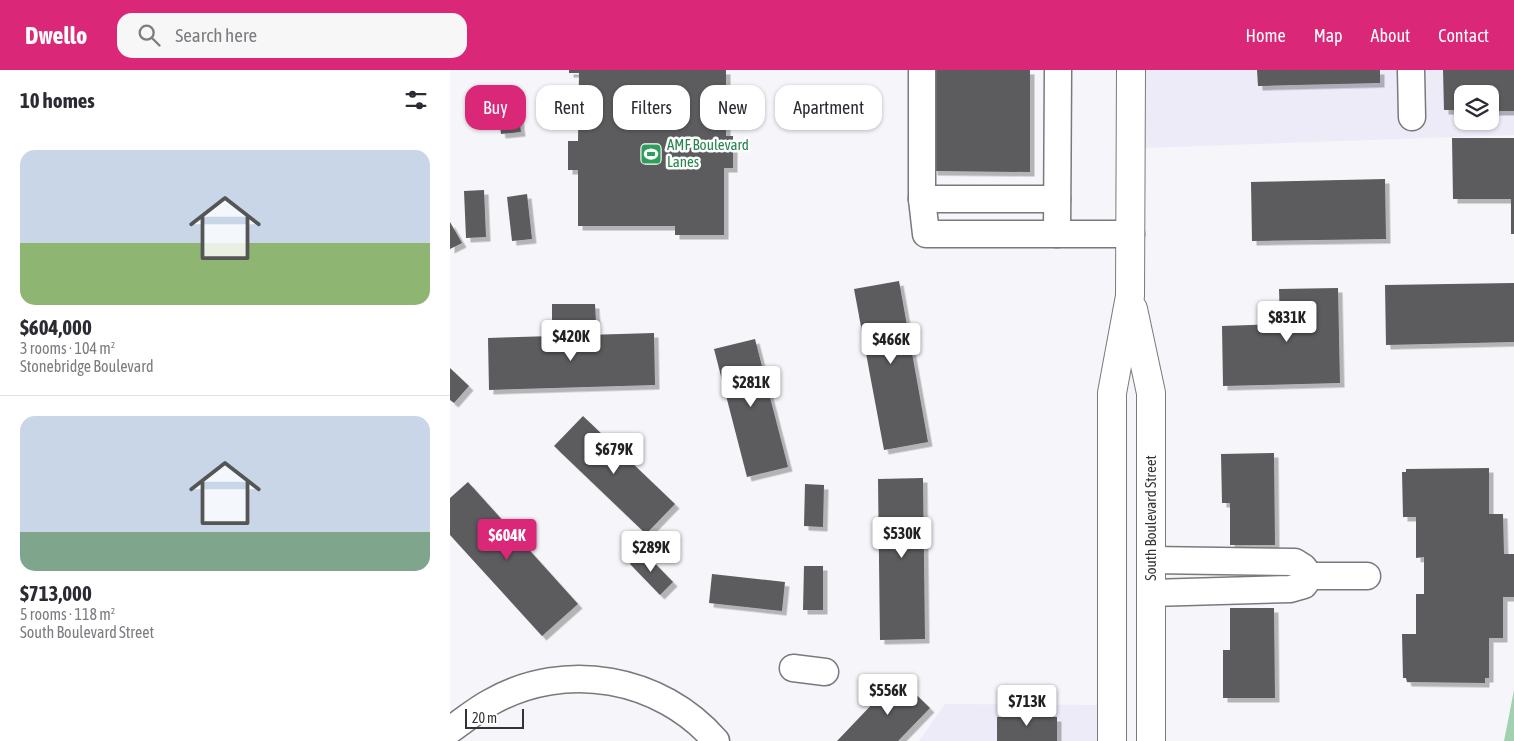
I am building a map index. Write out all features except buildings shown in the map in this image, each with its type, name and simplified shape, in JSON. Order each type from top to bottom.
[{"type":"main road","name":"South Boulevard Street","points":[[1112,741],[1112,393],[1130,296],[1131,70]]},
{"type":"main road","name":"South Boulevard Street","points":[[1130,296],[1151,393],[1151,741]]},
{"type":"street","points":[[922,70],[922,199],[927,240],[1057,234],[1131,234]]},
{"type":"street","points":[[1057,234],[1058,70]]},
{"type":"street","points":[[1410,70],[1412,117]]},
{"type":"street","points":[[922,199],[1057,199]]},
{"type":"street","points":[[1151,560],[1295,562],[1303,567],[1310,576]]},
{"type":"street","points":[[1310,576],[1367,576]]},
{"type":"street","points":[[1151,593],[1290,589],[1304,585],[1310,576]]},
{"type":"street","points":[[793,668],[825,672]]},
{"type":"street","points":[[450,730],[491,701],[529,686],[563,679],[609,680],[649,692],[676,706],[706,729],[716,741]]},
{"type":"shaded area","points":[[1146,70],[1514,70],[1514,135],[1145,148]]},
{"type":"shaded area","points":[[945,704],[1103,705],[1103,741],[919,741]]},
{"type":"green space","points":[[1514,690],[1514,741],[1504,741]]},
{"type":"place","name":"AMF Boulevard Lanes","points":[[651,154]]}]
